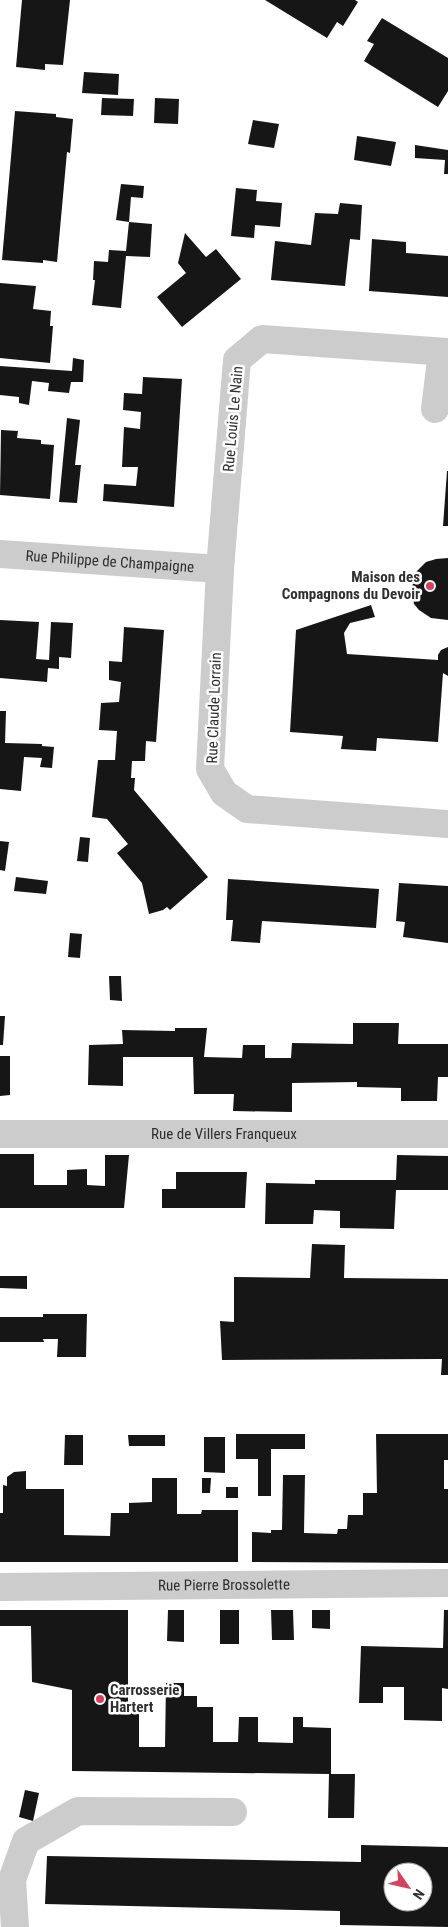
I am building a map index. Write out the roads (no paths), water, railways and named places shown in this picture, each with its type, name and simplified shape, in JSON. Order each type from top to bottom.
[{"type":"street","name":"Rue Louis Le Nain","points":[[220,569],[237,360],[262,339],[445,352],[435,409]]},
{"type":"street","name":"Rue Philippe de Champaigne","points":[[0,554],[220,569]]},
{"type":"street","name":"Rue Claude Lorrain","points":[[220,569],[210,769],[224,793],[247,809],[448,824]]},
{"type":"street","name":"Rue de Villers Franqueux","points":[[0,1134],[448,1134]]},
{"type":"street","name":"Rue Pierre Brossolette","points":[[0,1586],[448,1583]]},
{"type":"street","points":[[15,1927],[12,1880],[26,1841],[78,1810],[233,1812]]},
{"type":"place","name":"Maison des Compagnons du Devoir","points":[[430,586]]},
{"type":"place","name":"Carrosserie Hartert","points":[[100,1699]]}]
